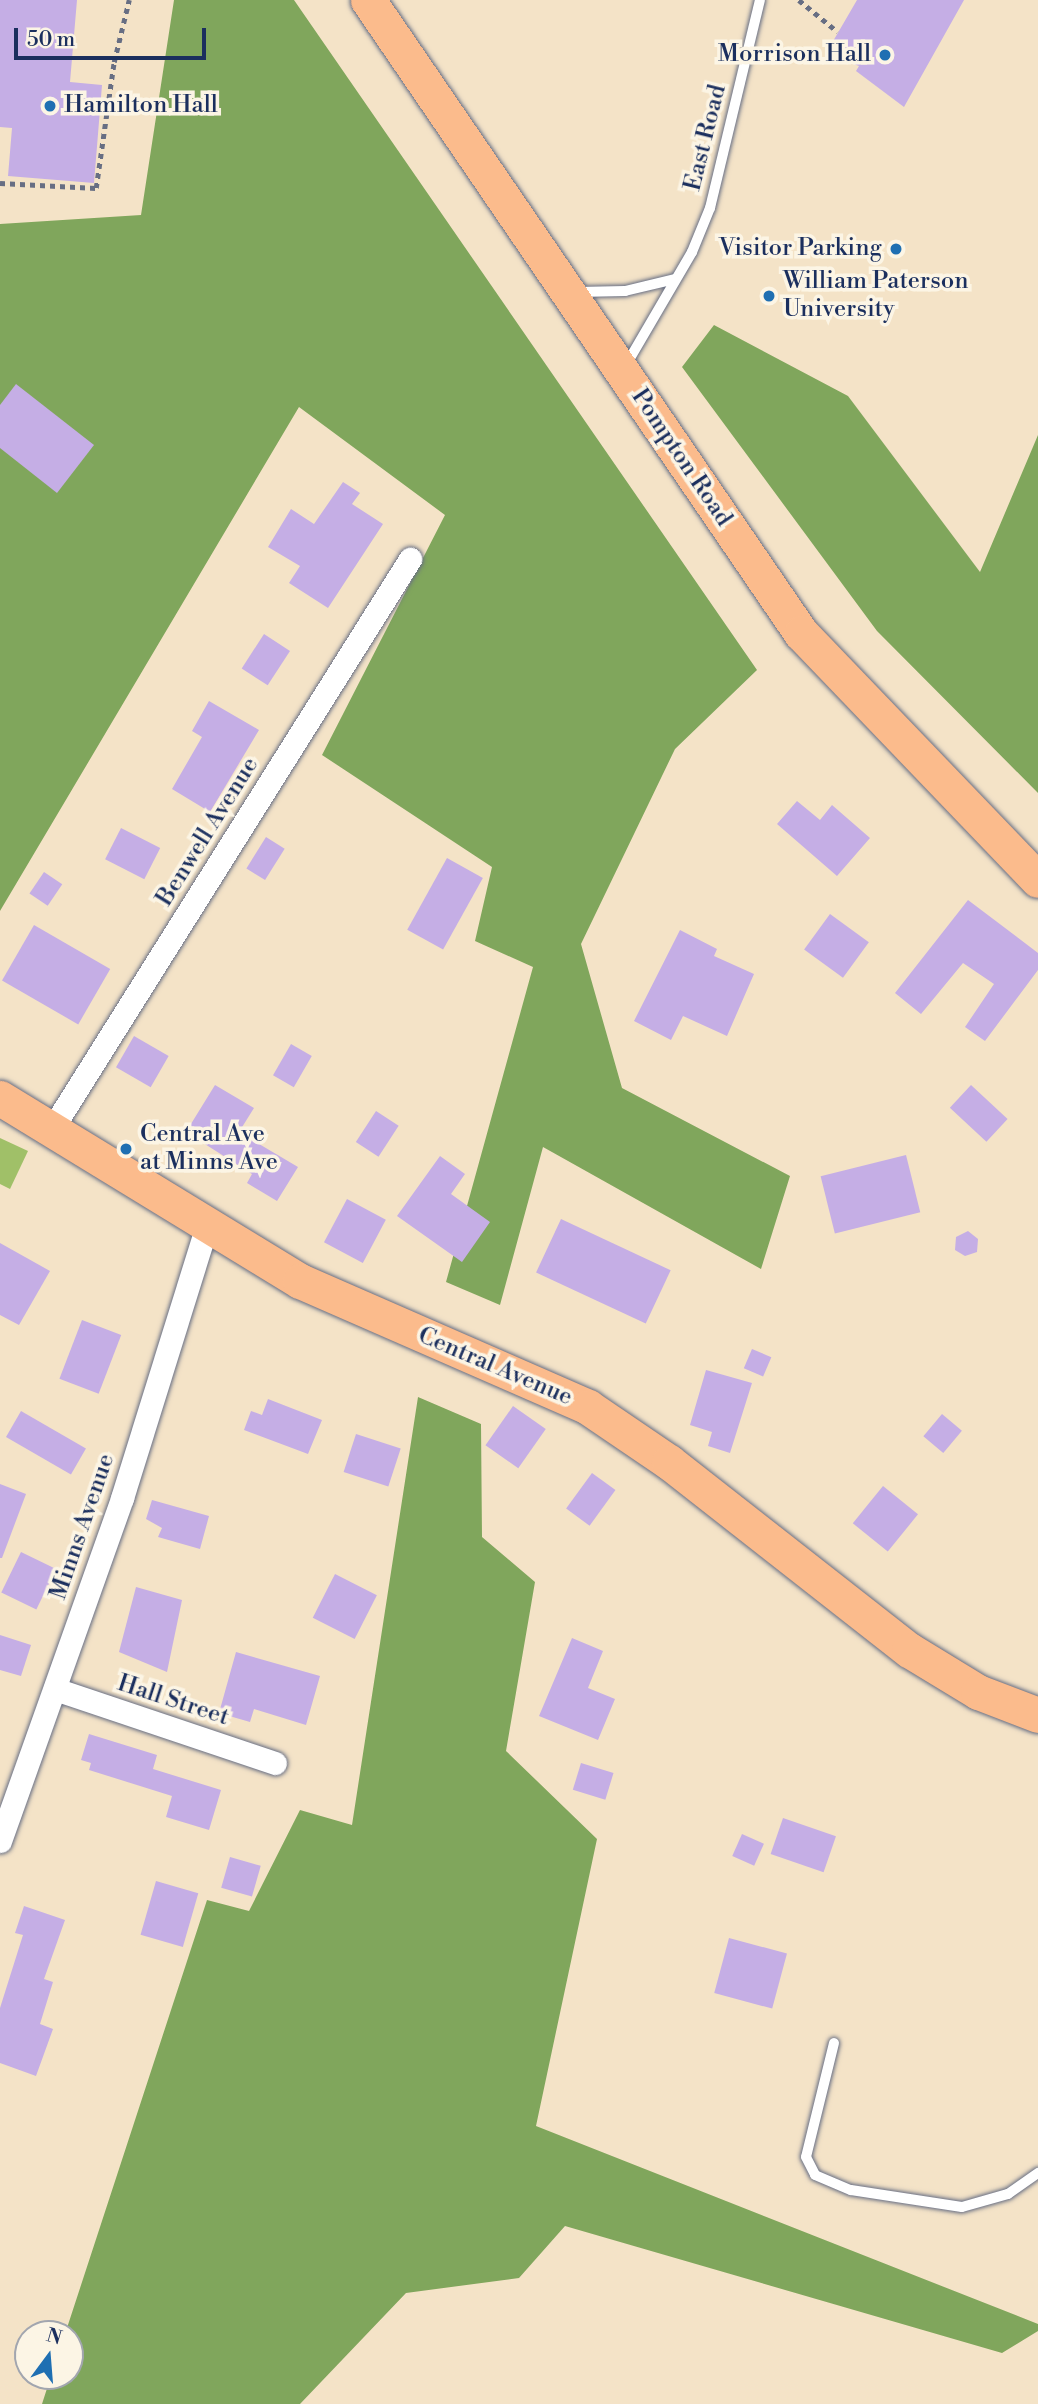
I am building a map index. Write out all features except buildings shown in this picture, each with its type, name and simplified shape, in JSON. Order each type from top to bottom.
[{"type":"main road","name":"Pompton Road","points":[[368,0],[801,633],[1038,880]]},
{"type":"main road","name":"Central Avenue","points":[[0,1098],[206,1228],[345,1304],[556,1389],[588,1407],[668,1462],[909,1650],[978,1692],[1034,1707]]},
{"type":"street","name":"Benwell Avenue","points":[[50,1132],[410,559]]},
{"type":"street","name":"Minns Avenue","points":[[0,1841],[126,1486],[206,1228]]},
{"type":"street","name":"Hall Street","points":[[55,1689],[275,1763]]},
{"type":"lane","name":"East Road","points":[[622,372],[675,279],[710,208],[760,0]]},
{"type":"lane","points":[[568,293],[625,291],[675,279]]},
{"type":"lane","points":[[834,2043],[806,2157],[815,2175],[851,2190],[962,2207],[1008,2194],[1038,2173]]},
{"type":"path","points":[[0,183],[96,188],[114,62],[129,0]]},
{"type":"path","points":[[799,0],[838,32]]},
{"type":"green space","points":[[174,0],[294,0],[757,670],[675,749],[581,944],[622,1088],[790,1176],[761,1269],[543,1147],[500,1305],[446,1282],[533,967],[475,941],[492,867],[322,755],[445,515],[299,407],[0,911],[0,224],[141,215]]},
{"type":"green space","points":[[714,325],[848,396],[980,572],[1038,435],[1038,793],[877,631],[682,367]]},
{"type":"green space","points":[[0,1138],[28,1151],[10,1189],[0,1184]]},
{"type":"green space","points":[[418,1397],[481,1424],[482,1537],[535,1582],[506,1751],[597,1839],[536,2126],[1038,2324],[1038,2331],[1002,2353],[565,2226],[519,2278],[406,2293],[300,2404],[42,2404],[46,2390],[84,2390],[84,2320],[70,2320],[207,1900],[249,1911],[300,1810],[352,1825]]},
{"type":"place","name":"Morrison Hall","points":[[885,55]]},
{"type":"place","name":"Hamilton Hall","points":[[50,106]]},
{"type":"place","name":"Visitor Parking","points":[[896,249]]},
{"type":"place","name":"William Paterson University","points":[[769,296]]},
{"type":"place","name":"Central Ave at Minns Ave","points":[[126,1149]]}]
